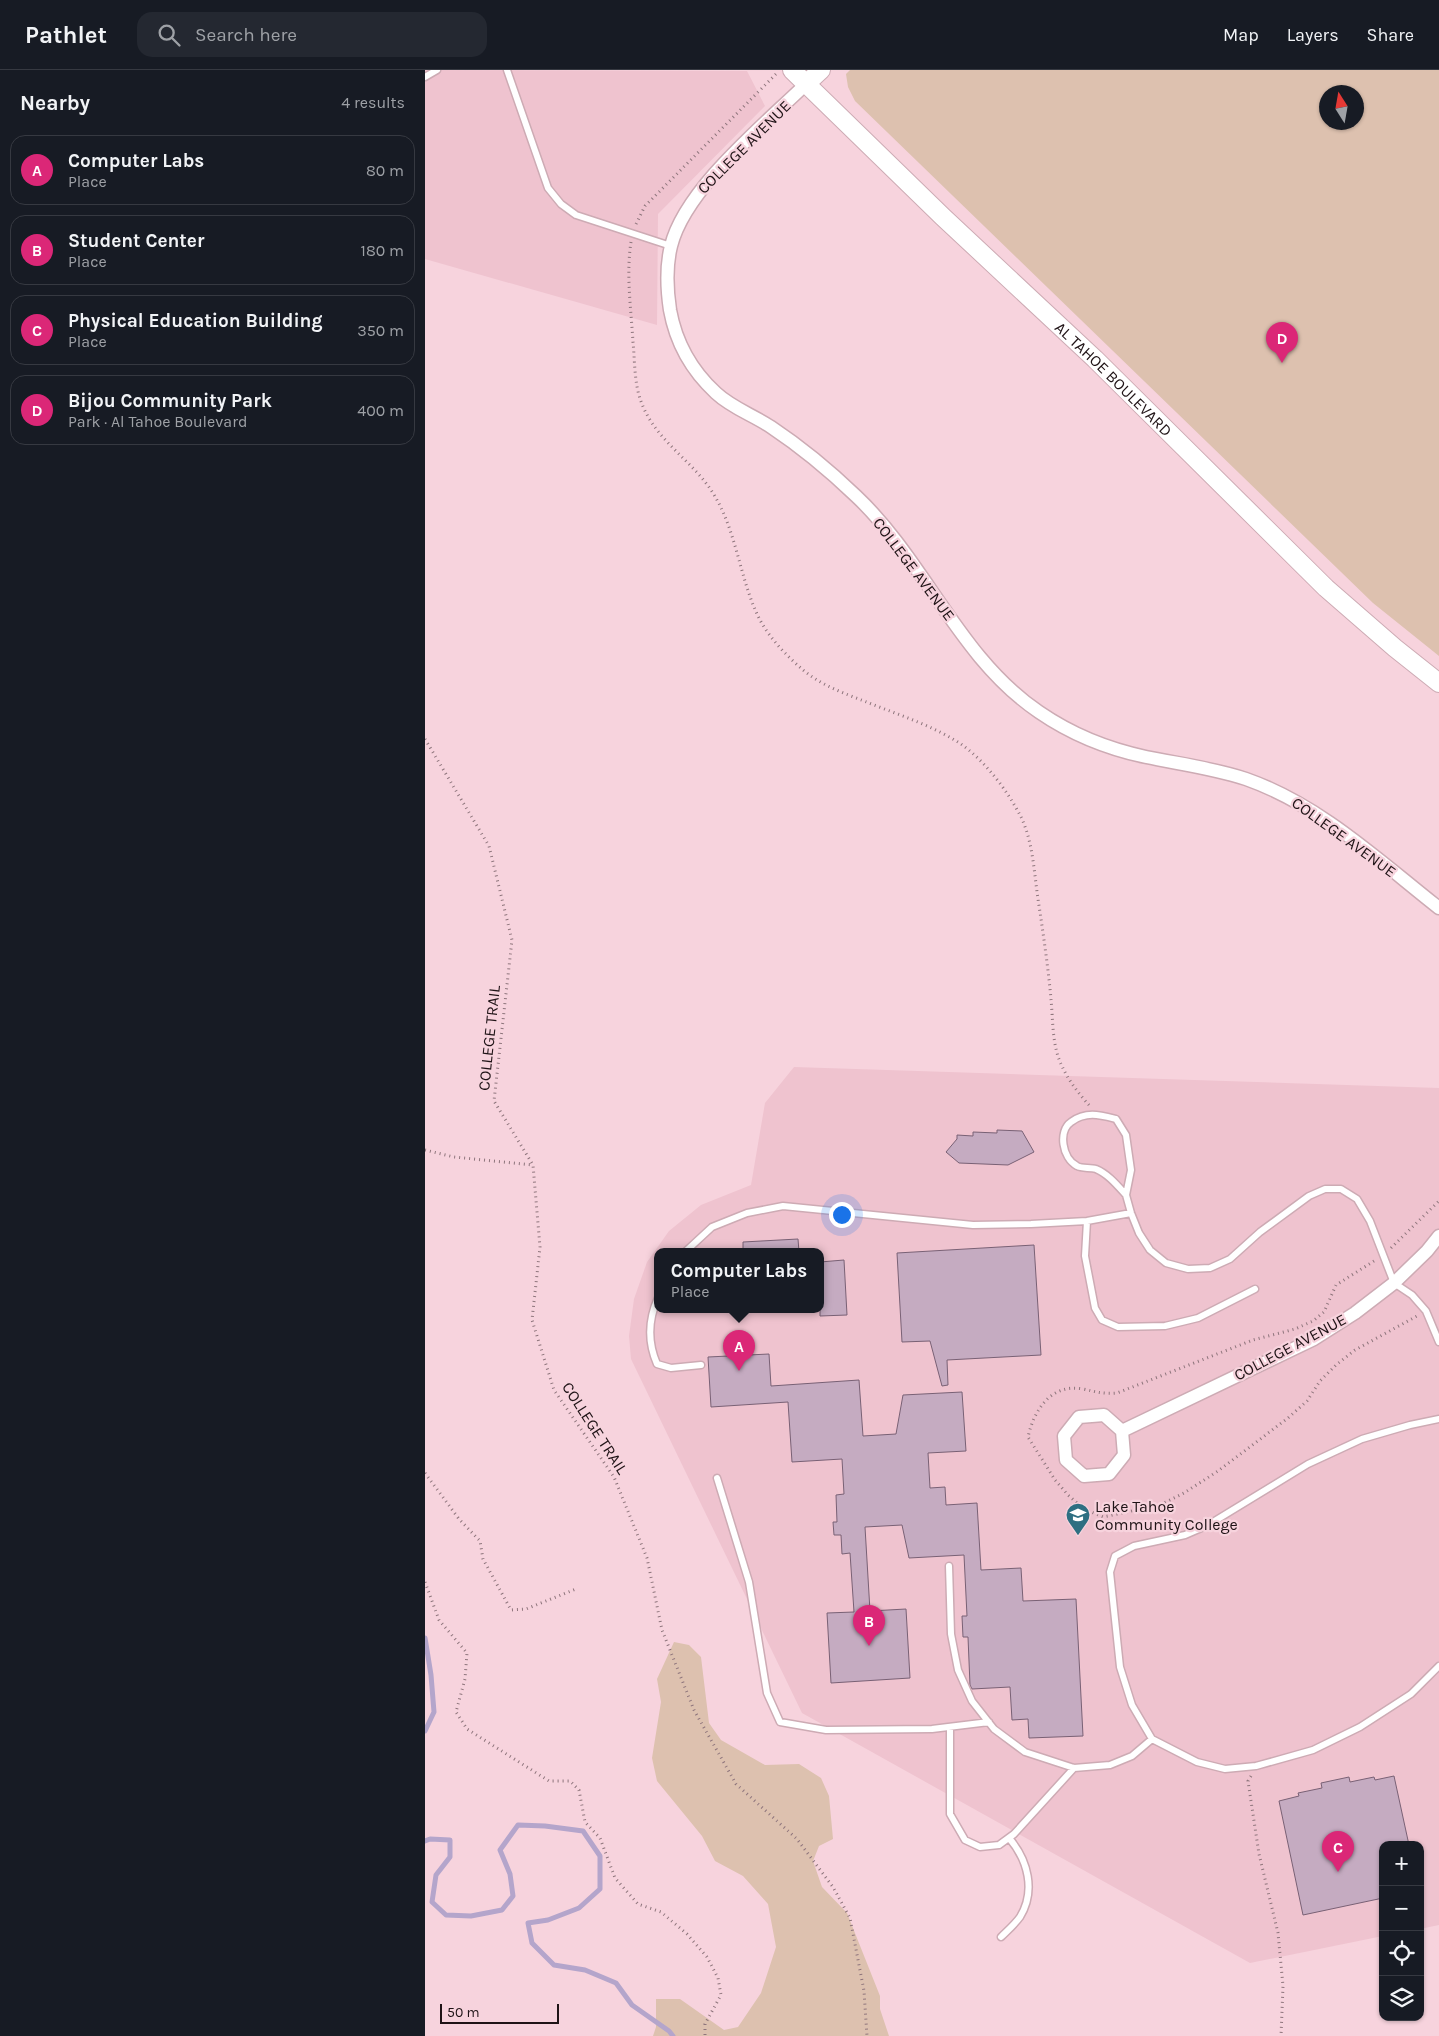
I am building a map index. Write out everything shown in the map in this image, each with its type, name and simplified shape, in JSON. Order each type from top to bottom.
[{"type":"main road","name":"AL TAHOE BOULEVARD","points":[[792,70],[943,217],[1095,359],[1326,588],[1395,648],[1439,683]]},
{"type":"main road","points":[[807,84],[821,70]]},
{"type":"street","name":"COLLEGE AVENUE","points":[[807,84],[728,160],[694,198],[681,221],[671,246],[668,298],[673,325],[681,351],[698,374],[717,395],[768,425],[797,446],[858,498],[893,539],[985,665],[1009,690],[1039,712],[1069,731],[1105,746],[1144,757],[1217,769],[1282,793],[1315,812],[1347,834],[1439,908]]},
{"type":"street","name":"COLLEGE AVENUE","points":[[1122,1431],[1313,1339],[1355,1313],[1393,1283],[1427,1251],[1439,1236]]},
{"type":"street","points":[[1104,1415],[1122,1431],[1124,1456],[1109,1474],[1084,1476],[1066,1460],[1064,1436],[1079,1417],[1104,1415]]},
{"type":"lane","points":[[425,77],[437,70]]},
{"type":"lane","points":[[507,70],[548,188],[561,204],[577,215],[671,246]]},
{"type":"lane","points":[[1126,1195],[1111,1179],[1096,1169],[1076,1166],[1067,1155],[1063,1138],[1069,1123],[1079,1117],[1096,1114],[1116,1119],[1126,1135],[1131,1170],[1126,1195],[1139,1233],[1149,1250],[1166,1263],[1189,1269],[1211,1268],[1230,1259],[1260,1232],[1309,1196],[1325,1189],[1341,1189],[1357,1199],[1370,1221],[1393,1283],[1412,1295],[1426,1311],[1439,1342]]},
{"type":"lane","points":[[689,1248],[713,1227],[747,1213],[783,1206],[973,1225],[1031,1224],[1087,1220],[1131,1214]]},
{"type":"lane","points":[[1087,1220],[1085,1256],[1095,1308],[1102,1320],[1118,1327],[1165,1326],[1198,1318],[1255,1289]]},
{"type":"lane","points":[[654,1313],[649,1332],[651,1351],[657,1364],[671,1368],[701,1365]]},
{"type":"lane","points":[[1439,1419],[1362,1439],[1308,1464],[1208,1525],[1185,1535],[1134,1546],[1115,1556],[1110,1572],[1120,1667],[1132,1705],[1152,1739],[1197,1762],[1225,1769],[1256,1766],[1313,1750],[1360,1727],[1411,1694],[1439,1666]]},
{"type":"lane","points":[[717,1478],[749,1582],[767,1693],[780,1722],[826,1730],[933,1729],[989,1722]]},
{"type":"lane","points":[[949,1566],[951,1634],[958,1670],[972,1702],[994,1729],[1025,1752],[1074,1768],[1110,1765],[1132,1756],[1152,1739]]},
{"type":"lane","points":[[951,1727],[950,1814],[965,1840],[980,1846],[999,1845],[1009,1838],[1074,1768]]},
{"type":"lane","points":[[1001,1937],[1019,1917],[1028,1897],[1029,1886],[1019,1850],[1009,1838]]},
{"type":"path","points":[[780,70],[645,206],[633,234],[629,255],[629,283],[636,379],[641,403],[651,424],[666,442],[695,469],[712,492],[739,553],[749,593],[759,619],[777,644],[805,671],[833,689],[933,729],[960,744],[983,763],[1022,818],[1031,851],[1050,982],[1056,1047],[1061,1066],[1096,1114]]},
{"type":"path","name":"COLLEGE TRAIL","points":[[425,739],[489,846],[512,940],[494,1101],[533,1166],[540,1247],[532,1320],[554,1390],[614,1477],[647,1558],[662,1630],[693,1710],[736,1784],[797,1839],[833,1887],[850,1918],[864,1992],[867,2036]]},
{"type":"path","points":[[425,1150],[454,1157],[533,1166]]},
{"type":"path","points":[[425,1473],[459,1519],[481,1541],[483,1560],[511,1610],[526,1609],[576,1590]]},
{"type":"path","points":[[425,1582],[439,1620],[467,1653],[465,1678],[456,1712],[467,1729],[549,1781],[571,1781],[579,1790],[585,1822],[600,1838],[615,1878],[638,1904],[661,1912],[687,1934],[707,1957],[718,1978],[721,1995],[705,2024],[705,2036]]},
{"type":"path","points":[[1256,1766],[1248,1781],[1259,1854],[1278,1934],[1283,1986],[1281,2036]]},
{"type":"shaded area","points":[[425,70],[747,71],[765,106],[658,214],[657,325],[425,259]]},
{"type":"shaded area","points":[[850,70],[1439,70],[1439,656],[1373,603],[855,101],[848,87],[846,74]]},
{"type":"shaded area","name":"Lake Tahoe Community College","points":[[794,1067],[1439,1088],[1439,1925],[1424,1928],[1424,1841],[1379,1841],[1379,1937],[1250,1963],[802,1713],[631,1359],[629,1336],[634,1299],[647,1262],[654,1252],[654,1313],[824,1313],[824,1248],[657,1248],[669,1231],[701,1205],[751,1185],[765,1103]]},
{"type":"shaded area","points":[[674,1642],[689,1645],[701,1657],[709,1723],[721,1740],[765,1765],[799,1764],[821,1778],[829,1796],[833,1839],[819,1846],[813,1861],[822,1887],[847,1913],[880,1996],[880,2009],[889,2036],[653,2036],[656,2027],[656,1999],[680,1999],[724,2030],[738,2027],[761,1993],[776,1947],[768,1904],[743,1876],[715,1861],[702,1836],[657,1781],[652,1758],[661,1702],[657,1679]]},
{"type":"building","points":[[997,1130],[1022,1131],[1034,1152],[1008,1165],[959,1163],[946,1152],[957,1139],[957,1135],[973,1136],[973,1132],[997,1133]]},
{"type":"building","points":[[798,1239],[799,1248],[743,1248],[743,1242]]},
{"type":"building","points":[[1034,1245],[1041,1355],[947,1360],[948,1385],[942,1386],[930,1341],[902,1342],[897,1253]]},
{"type":"building","points":[[844,1260],[847,1315],[820,1316],[820,1313],[824,1313],[824,1262]]},
{"type":"building","points":[[769,1354],[771,1386],[859,1380],[863,1436],[896,1434],[903,1395],[962,1392],[966,1451],[928,1453],[930,1488],[945,1487],[946,1505],[977,1503],[981,1570],[1021,1568],[1023,1601],[1076,1599],[1083,1736],[1029,1738],[1028,1719],[1012,1720],[1010,1687],[972,1689],[970,1685],[968,1637],[963,1637],[962,1616],[967,1616],[964,1555],[909,1558],[902,1525],[865,1527],[870,1611],[906,1609],[910,1678],[831,1683],[827,1613],[854,1612],[850,1553],[842,1554],[841,1535],[834,1535],[833,1522],[837,1522],[836,1495],[844,1494],[842,1459],[792,1462],[788,1402],[711,1407],[708,1357]]},
{"type":"building","points":[[1394,1776],[1408,1841],[1379,1841],[1379,1899],[1303,1915],[1279,1801],[1299,1796],[1298,1793],[1322,1788],[1321,1783],[1349,1777],[1350,1782],[1374,1777],[1375,1780]]},
{"type":"waterway","points":[[425,1638],[434,1712],[425,1731]]},
{"type":"waterway","points":[[425,1841],[430,1839],[450,1840],[450,1857],[436,1875],[432,1902],[446,1915],[471,1916],[502,1910],[513,1896],[510,1874],[500,1850],[518,1825],[583,1831],[600,1856],[600,1889],[579,1908],[548,1920],[528,1923],[532,1943],[554,1965],[585,1970],[616,1983],[632,2005],[669,2031],[673,2036]]},
{"type":"place","name":"Bijou Community Park","points":[[1282,363]]},
{"type":"place","name":"Computer Labs","points":[[739,1371]]},
{"type":"place","name":"Lake Tahoe Community College","points":[[1078,1536]]},
{"type":"place","name":"Student Center","points":[[869,1646]]},
{"type":"place","name":"Physical Education Building","points":[[1338,1872]]}]
